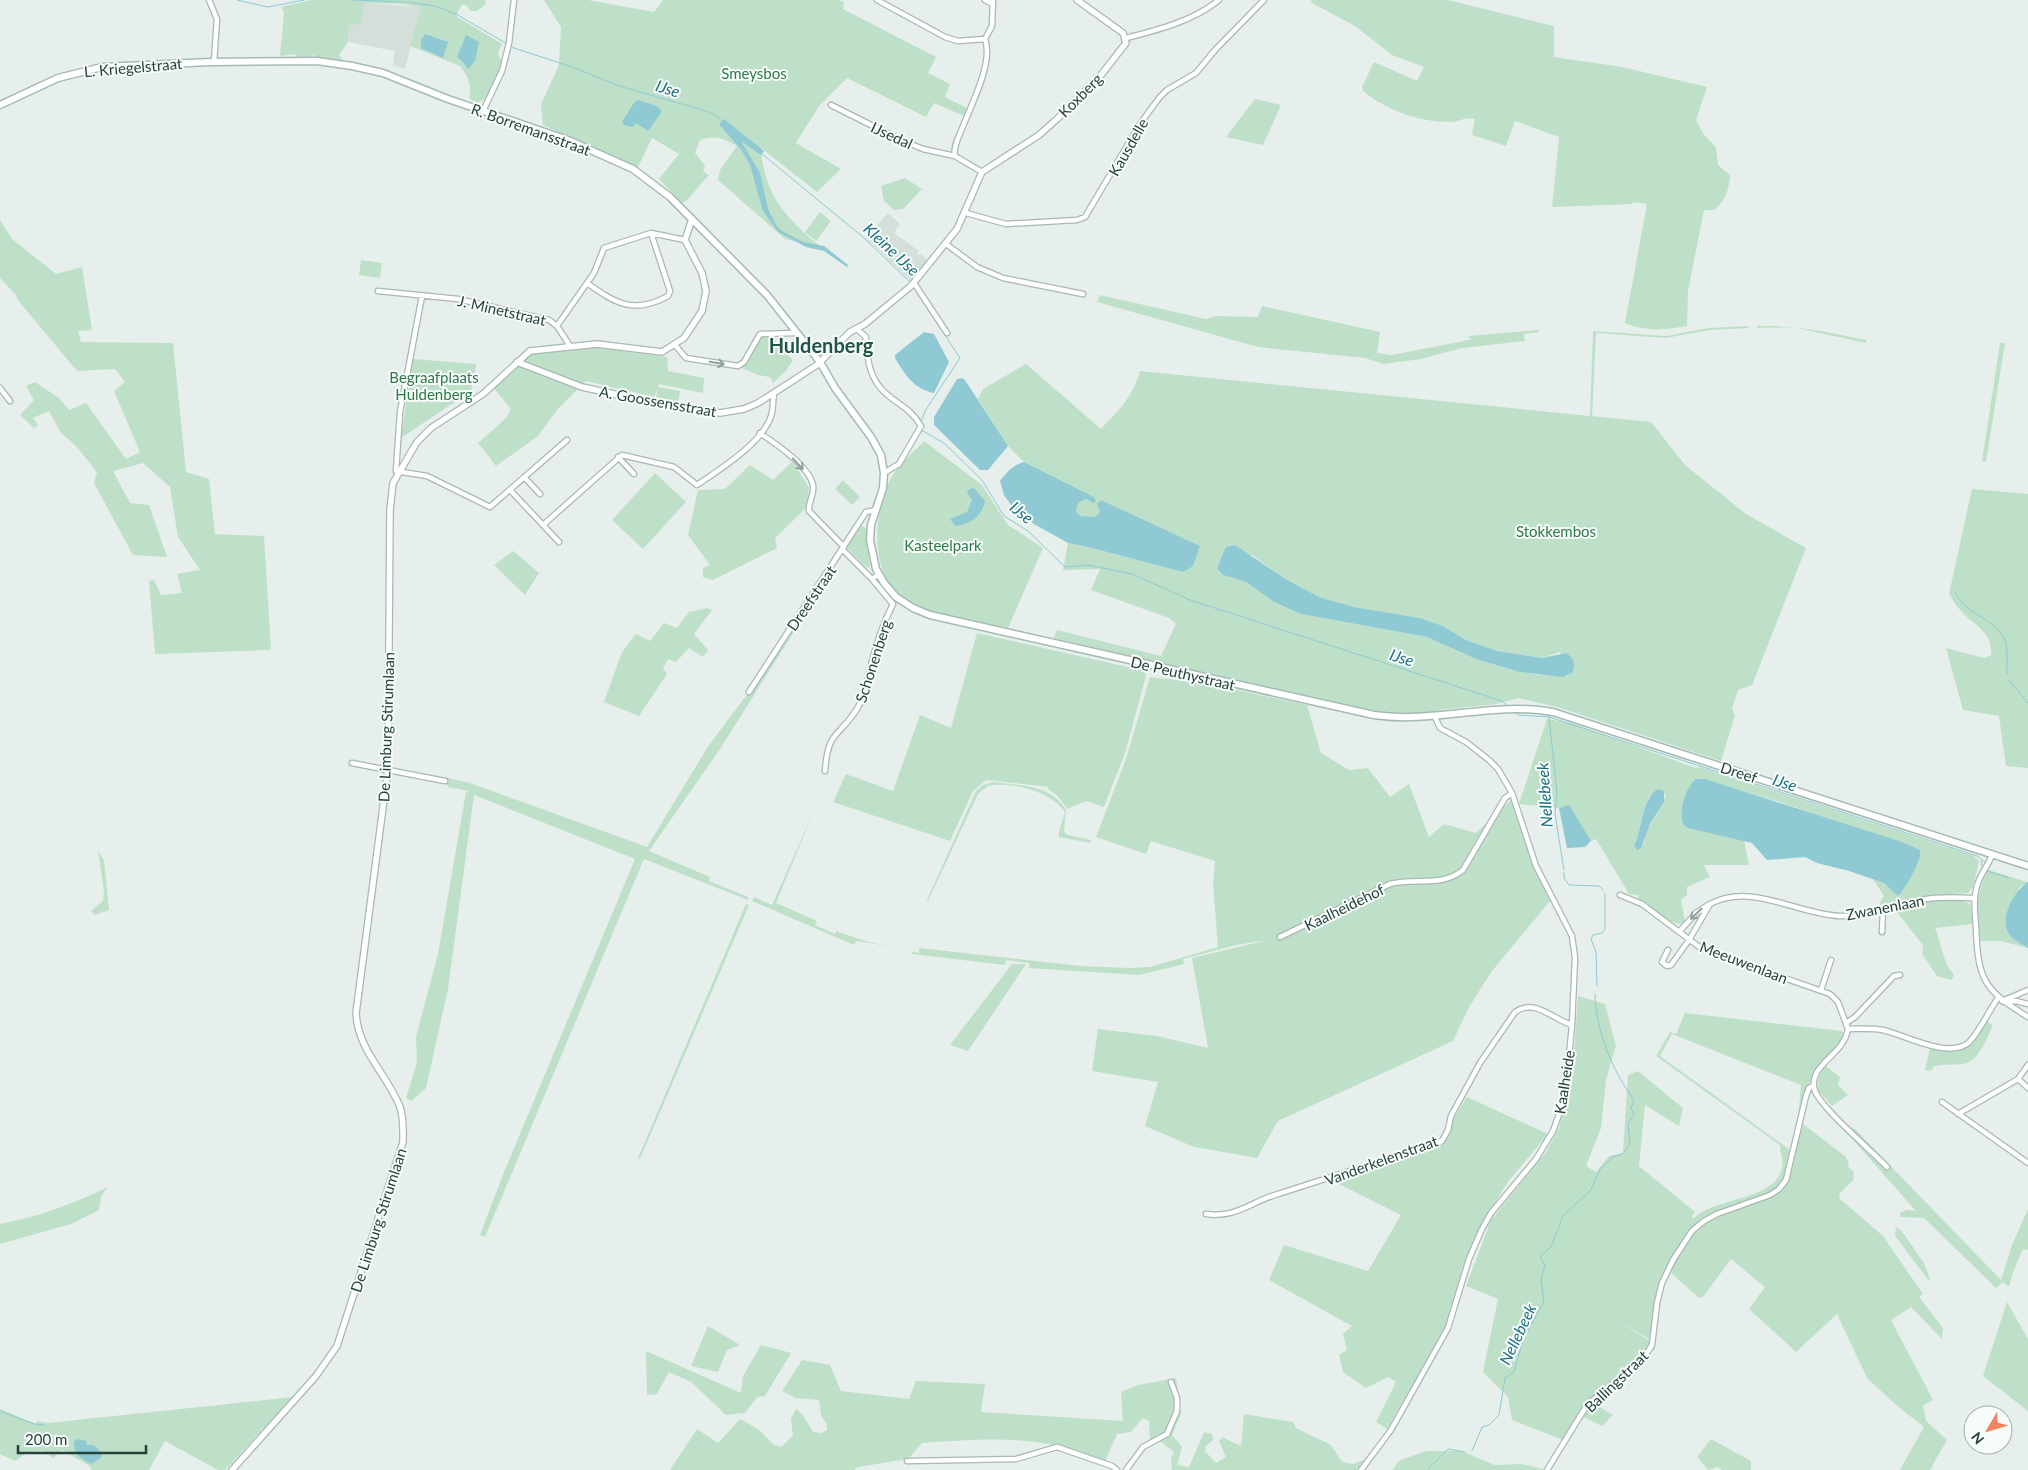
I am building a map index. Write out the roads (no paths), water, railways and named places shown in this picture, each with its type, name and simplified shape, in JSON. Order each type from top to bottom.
[{"type":"main road","name":"R. Borremansstraat","points":[[214,62],[295,60],[352,66],[383,73],[483,111],[568,140],[632,169],[660,188],[767,295],[787,323],[820,362]]},
{"type":"main road","name":"L. Kriegelstraat","points":[[0,105],[58,78],[90,69],[214,62]]},
{"type":"main road","name":"De Peuthystraat","points":[[820,362],[834,388],[875,443],[881,456],[884,473],[883,488],[870,540],[871,554],[878,575],[896,597],[913,608],[930,615],[1355,712],[1405,719],[1504,708]]},
{"type":"main road","name":"Dreef","points":[[1504,708],[1541,710],[1575,718],[2028,866]]},
{"type":"street","points":[[209,0],[217,19],[214,62]]},
{"type":"street","points":[[483,111],[502,71],[509,43],[514,0]]},
{"type":"street","points":[[877,0],[902,15],[951,39],[958,41],[985,39]]},
{"type":"street","points":[[955,156],[954,152],[958,137],[986,63],[988,49],[985,39],[992,26],[993,2],[986,0]]},
{"type":"street","points":[[1077,0],[1123,33],[1126,38],[1141,35],[1190,17],[1218,0]]},
{"type":"street","name":"Kausdelle","points":[[966,214],[1006,224],[1076,220],[1085,217],[1140,124],[1159,98],[1167,90],[1196,73],[1215,50],[1264,0]]},
{"type":"street","name":"Koxberg","points":[[913,284],[946,244],[966,214],[976,182],[982,172],[1039,135],[1057,119],[1108,67],[1125,46],[1126,38]]},
{"type":"street","name":"IJsedal","points":[[831,105],[901,140],[923,149],[955,156],[982,172]]},
{"type":"street","points":[[695,222],[687,231],[685,240],[702,273],[706,291],[702,311],[697,322],[684,338],[675,345],[686,358],[738,366],[744,362],[760,334],[795,333]]},
{"type":"street","points":[[557,326],[587,283],[604,248],[651,233],[685,240]]},
{"type":"street","points":[[587,283],[620,305],[647,304],[668,296],[670,291],[651,233]]},
{"type":"street","points":[[946,244],[977,267],[1003,278],[1083,294]]},
{"type":"street","points":[[913,284],[947,333]]},
{"type":"street","name":"A. Goossensstraat","points":[[517,362],[582,386],[712,412],[744,410],[774,393],[820,362],[850,332],[857,329],[913,284]]},
{"type":"street","name":"J. Minetstraat","points":[[378,291],[458,299],[517,311],[548,320],[557,326],[570,346]]},
{"type":"street","points":[[422,296],[399,418],[395,469],[398,472],[427,476],[488,507],[492,506],[567,440]]},
{"type":"street","points":[[857,329],[866,337],[865,345],[876,384],[920,424],[919,429],[898,464],[884,473]]},
{"type":"street","name":"De Limburg Stirumlaan","points":[[232,1470],[316,1376],[336,1346],[403,1142],[404,1122],[400,1106],[361,1040],[356,1013],[388,769],[390,510],[393,483],[418,442],[431,428],[483,394],[530,351],[597,344],[662,352],[675,345]]},
{"type":"street","points":[[0,388],[10,401]]},
{"type":"street","points":[[619,456],[674,467],[697,485],[727,465],[760,433],[772,413],[774,393]]},
{"type":"street","points":[[760,433],[786,452],[808,475],[813,488],[809,511],[872,579],[878,575]]},
{"type":"street","points":[[619,456],[634,474]]},
{"type":"street","points":[[544,525],[619,456]]},
{"type":"street","points":[[524,476],[540,494]]},
{"type":"street","points":[[510,490],[559,542]]},
{"type":"street","name":"Dreefstraat","points":[[749,692],[844,549],[866,512],[876,510]]},
{"type":"street","name":"Schonenberg","points":[[825,771],[826,754],[833,736],[857,709],[865,693],[878,640],[893,604],[872,579]]},
{"type":"street","name":"Kaalheide","points":[[1361,1470],[1390,1430],[1448,1328],[1469,1259],[1482,1229],[1491,1214],[1536,1159],[1553,1131],[1565,1098],[1572,1025],[1575,958],[1572,936],[1536,866],[1512,793],[1502,775],[1489,760],[1466,742],[1440,728],[1435,717]]},
{"type":"street","points":[[352,763],[445,781]]},
{"type":"street","name":"Kaalheidehof","points":[[1280,937],[1390,884],[1398,882],[1442,881],[1456,876],[1463,870],[1505,798],[1512,793]]},
{"type":"street","points":[[1992,855],[1976,886],[1975,898],[1980,969],[1987,984],[2001,1000],[2028,1017]]},
{"type":"street","name":"Meeuwenlaan","points":[[1620,895],[1642,904],[1689,940],[1714,954],[1821,990],[1838,1002],[1848,1029]]},
{"type":"street","name":"Zwanenlaan","points":[[1679,932],[1696,913],[1727,896],[1745,895],[1823,914],[1851,916],[1934,897],[1975,898]]},
{"type":"street","points":[[1668,950],[1662,962],[1667,966],[1671,965],[1689,940],[1710,904]]},
{"type":"street","points":[[1882,932],[1883,910]]},
{"type":"street","points":[[1821,990],[1831,960]]},
{"type":"street","points":[[1846,1023],[1855,1017],[1894,976],[1900,975]]},
{"type":"street","points":[[1848,1029],[1885,1030],[1910,1041],[1963,1047],[1971,1041],[2001,1000],[2028,990]]},
{"type":"street","points":[[2001,1000],[2028,1004]]},
{"type":"street","name":"Vanderkelenstraat","points":[[1206,1214],[1229,1215],[1274,1195],[1304,1188],[1442,1141],[1448,1130],[1451,1116],[1480,1063],[1515,1012],[1524,1007],[1532,1007],[1572,1025]]},
{"type":"street","name":"Ballingstraat","points":[[1547,1470],[1587,1405],[1644,1358],[1652,1345],[1657,1303],[1662,1283],[1672,1260],[1692,1231],[1704,1220],[1770,1195],[1779,1189],[1786,1180],[1809,1088],[1813,1086],[1819,1069],[1844,1044],[1848,1029]]},
{"type":"street","points":[[1958,1114],[2018,1079],[2028,1066]]},
{"type":"street","points":[[2018,1079],[2028,1088]]},
{"type":"street","points":[[1813,1086],[1815,1093],[1844,1126],[1887,1166]]},
{"type":"street","points":[[1942,1102],[2028,1163]]},
{"type":"street","points":[[1126,1470],[1143,1447],[1167,1434],[1177,1411],[1177,1398],[1171,1382]]},
{"type":"street","points":[[908,1461],[1016,1459],[1057,1447],[1112,1466],[1117,1470]]},
{"type":"water","points":[[425,34],[448,42],[443,58],[421,48],[421,40]]},
{"type":"water","points":[[466,35],[479,42],[475,61],[468,69],[457,57]]},
{"type":"water","points":[[638,100],[656,106],[661,110],[661,113],[648,131],[636,123],[633,127],[624,125],[622,122],[633,104]]},
{"type":"water","points":[[724,119],[764,151],[761,155],[741,141],[760,173],[768,209],[776,225],[782,231],[803,242],[824,246],[848,265],[847,267],[824,251],[806,247],[778,232],[763,211],[750,165],[742,151],[719,124]]},
{"type":"water","points":[[924,332],[934,334],[949,362],[934,393],[916,385],[906,375],[895,358],[895,355]]},
{"type":"water","points":[[962,378],[1008,446],[988,470],[980,470],[934,425],[934,417],[957,379]]},
{"type":"water","points":[[1024,462],[1092,496],[1096,500],[1094,503],[1086,499],[1078,503],[1076,511],[1080,516],[1095,517],[1100,512],[1097,504],[1101,500],[1200,546],[1193,566],[1183,572],[1068,543],[1034,524],[1013,508],[1004,495],[1000,481],[1010,469]]},
{"type":"water","points":[[974,488],[985,501],[981,511],[970,522],[955,526],[950,519],[967,512],[972,500],[967,493],[969,489]]},
{"type":"water","points":[[1235,545],[1284,578],[1319,597],[1354,607],[1420,618],[1443,626],[1466,640],[1497,651],[1542,658],[1566,653],[1574,661],[1572,673],[1562,677],[1520,672],[1476,659],[1427,637],[1301,614],[1274,602],[1246,582],[1223,575],[1217,568],[1226,547]]},
{"type":"water","points":[[1696,779],[1705,779],[1902,842],[1920,850],[1919,860],[1909,881],[1898,896],[1884,883],[1817,863],[1805,857],[1767,860],[1752,843],[1688,828],[1683,824],[1682,806],[1689,788]]},
{"type":"water","points":[[1658,789],[1664,791],[1664,802],[1650,824],[1641,848],[1637,850],[1634,846],[1645,807],[1652,794]]},
{"type":"water","points":[[1569,805],[1591,841],[1585,847],[1567,848],[1559,808]]},
{"type":"water","points":[[2027,882],[2028,948],[2015,940],[2009,934],[2006,927],[2009,906],[2017,892]]},
{"type":"water","points":[[77,1439],[86,1441],[87,1445],[94,1445],[102,1453],[101,1458],[91,1464],[81,1458],[76,1453],[74,1446],[74,1442]]},
{"type":"waterway","name":"IJse","points":[[237,0],[268,7],[304,0]]},
{"type":"waterway","name":"IJse","points":[[353,0],[409,2],[435,6],[456,14],[514,48],[575,68],[619,86],[703,110],[715,115],[723,122]]},
{"type":"waterway","name":"Kleine IJse","points":[[762,154],[863,237],[910,282]]},
{"type":"waterway","name":"Kleine IJse","points":[[914,288],[960,358],[925,411],[921,422]]},
{"type":"waterway","name":"IJse","points":[[921,430],[944,443],[982,480],[1004,516],[1028,531],[1065,567],[1088,565],[1132,574],[1190,600],[1502,701],[1509,707]]},
{"type":"waterway","points":[[1955,592],[1965,606],[1993,625],[2004,638],[2007,651],[2007,674]]},
{"type":"waterway","points":[[2009,680],[2028,703]]},
{"type":"waterway","name":"IJse","points":[[1514,711],[1518,715],[1549,717],[1977,856],[1986,863]]},
{"type":"waterway","name":"Nellebeek","points":[[1549,717],[1557,793],[1555,814],[1564,870]]},
{"type":"waterway","name":"IJse","points":[[1981,861],[1982,866]]},
{"type":"waterway","points":[[1987,871],[2009,878]]},
{"type":"waterway","name":"Nellebeek","points":[[1564,873],[1564,878],[1569,885],[1599,886],[1603,890]]},
{"type":"waterway","name":"Nellebeek","points":[[1597,986],[1596,952],[1591,939],[1593,935],[1602,933],[1605,929],[1605,894]]},
{"type":"waterway","name":"Nellebeek","points":[[1472,1451],[1482,1427],[1489,1425],[1499,1415],[1505,1378],[1514,1372],[1524,1337],[1544,1302],[1541,1279],[1545,1265],[1540,1257],[1551,1247],[1563,1216],[1591,1190],[1600,1169],[1613,1157],[1622,1154],[1630,1145],[1628,1123],[1634,1115],[1631,1108],[1634,1100],[1619,1076],[1607,1050],[1598,1022],[1595,994]]},
{"type":"waterway","points":[[0,1411],[34,1424],[45,1425]]},
{"type":"waterway","name":"Nellebeek","points":[[1427,1470],[1448,1449],[1465,1452]]},
{"type":"district","name":"Huldenberg","points":[[821,345]]},
{"type":"park label","name":"Smeysbos","points":[[754,73]]},
{"type":"park label","name":"Begraafplaats Huldenberg","points":[[434,386]]},
{"type":"park label","name":"Stokkembos","points":[[1556,531]]},
{"type":"park label","name":"Kasteelpark","points":[[943,545]]}]
